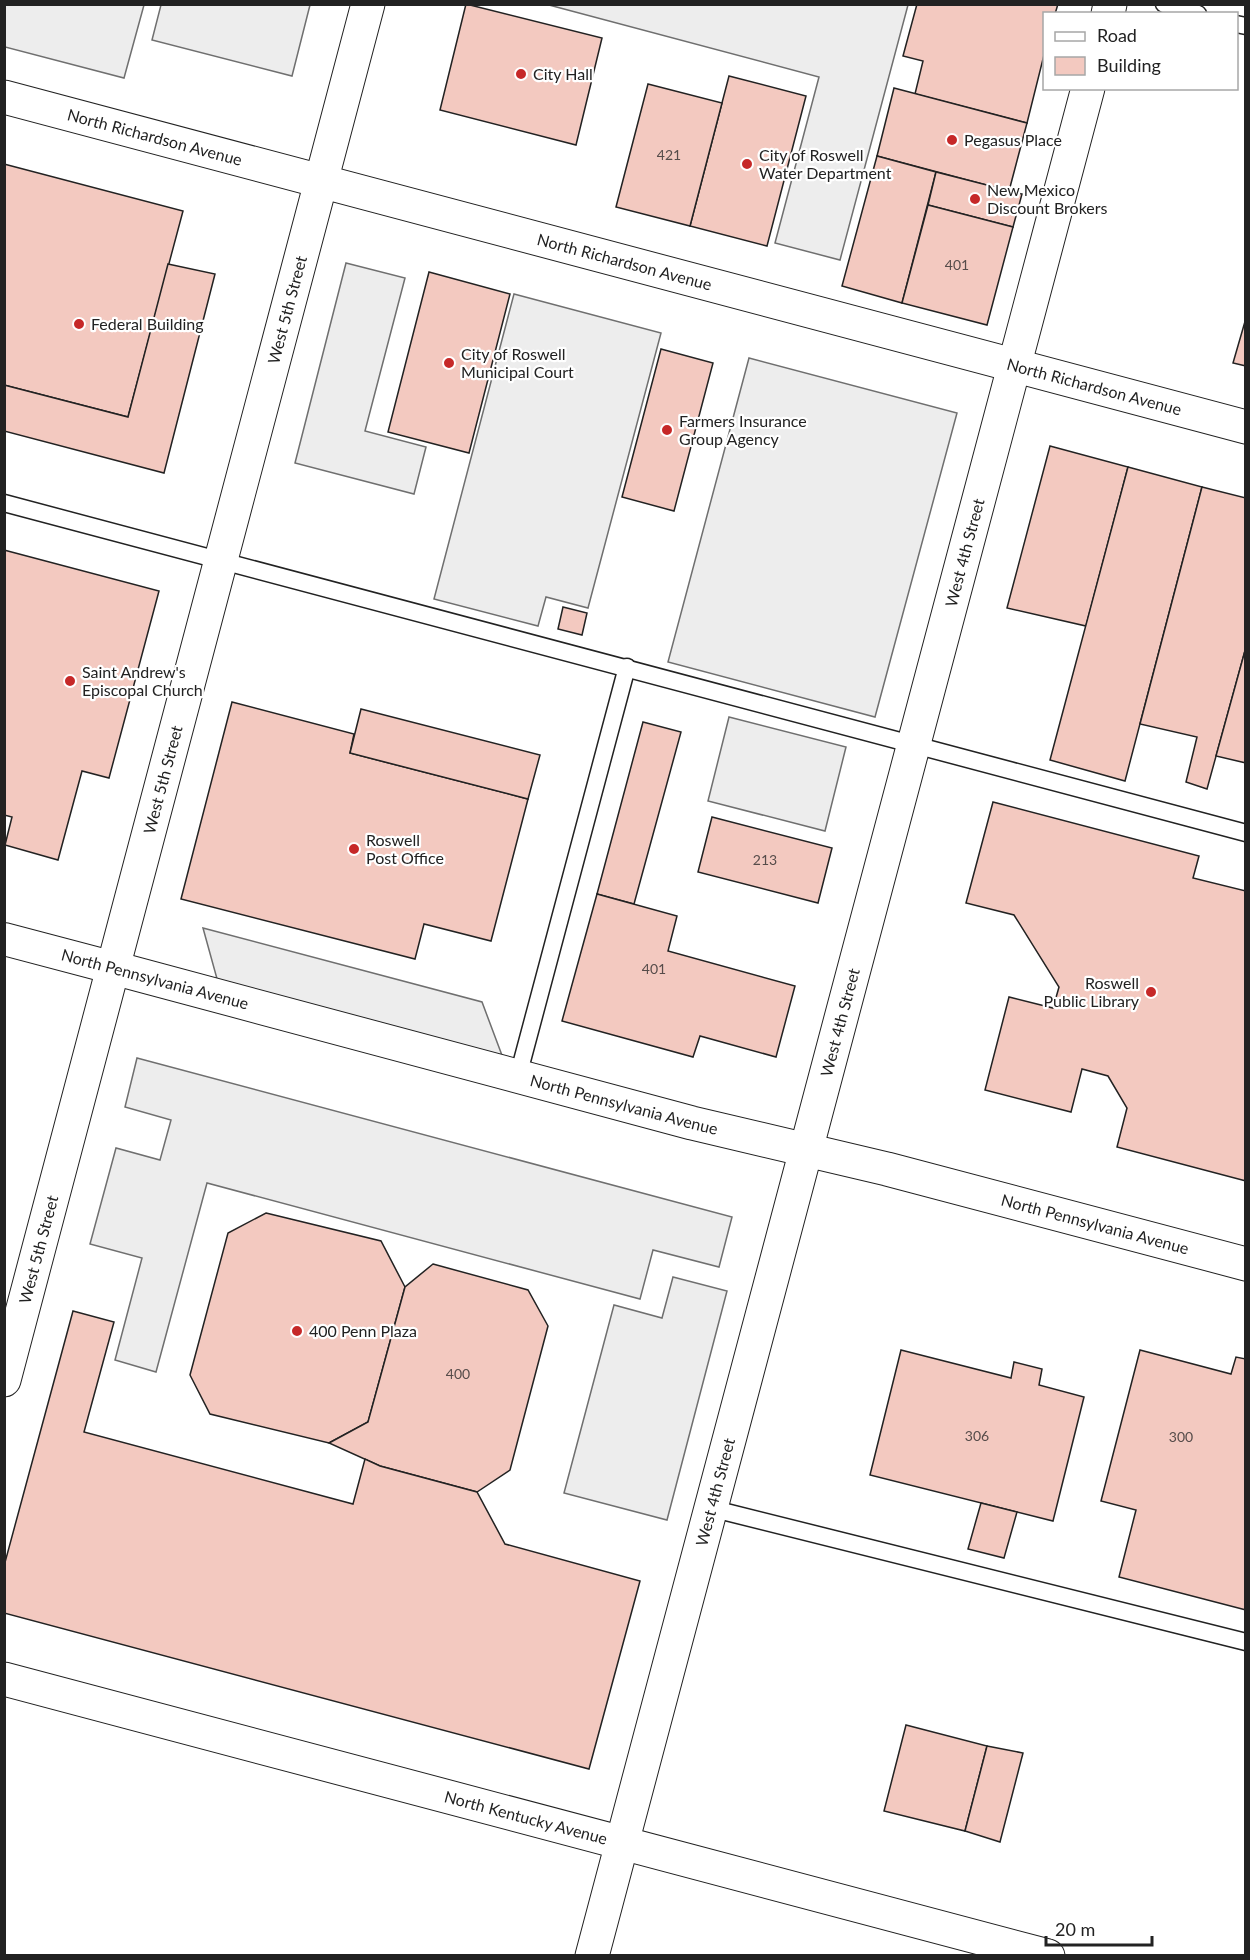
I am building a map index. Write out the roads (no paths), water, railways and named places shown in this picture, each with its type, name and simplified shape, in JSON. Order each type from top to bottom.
[{"type":"street","name":"West 5th Street","points":[[4,1380],[368,4]]},
{"type":"street","name":"West 4th Street","points":[[592,1956],[804,1149],[1087,90]]},
{"type":"street","name":"North Richardson Avenue","points":[[4,97],[1245,428]]},
{"type":"street","name":"North Pennsylvania Avenue","points":[[4,939],[692,1123],[804,1149],[1245,1264]]},
{"type":"street","name":"North Kentucky Avenue","points":[[4,1679],[1048,1956]]},
{"type":"lane","points":[[1164,4],[1191,12]]},
{"type":"lane","points":[[4,503],[1245,833]]},
{"type":"lane","points":[[518,1076],[627,667]]},
{"type":"lane","points":[[710,1508],[1245,1642]]},
{"type":"place","name":"City Hall","points":[[521,74]]},
{"type":"place","name":"Pegasus Place","points":[[952,140]]},
{"type":"place","name":"City of Roswell Water Department","points":[[747,164]]},
{"type":"place","name":"New Mexico Discount Brokers","points":[[975,199]]},
{"type":"place","name":"Federal Building","points":[[79,324]]},
{"type":"place","name":"City of Roswell Municipal Court","points":[[449,363]]},
{"type":"place","name":"Farmers Insurance Group Agency","points":[[667,430]]},
{"type":"place","name":"Saint Andrew's Episcopal Church","points":[[70,681]]},
{"type":"place","name":"Roswell Post Office","points":[[354,849]]},
{"type":"place","name":"Roswell Public Library","points":[[1151,992]]},
{"type":"place","name":"400 Penn Plaza","points":[[297,1331]]}]
